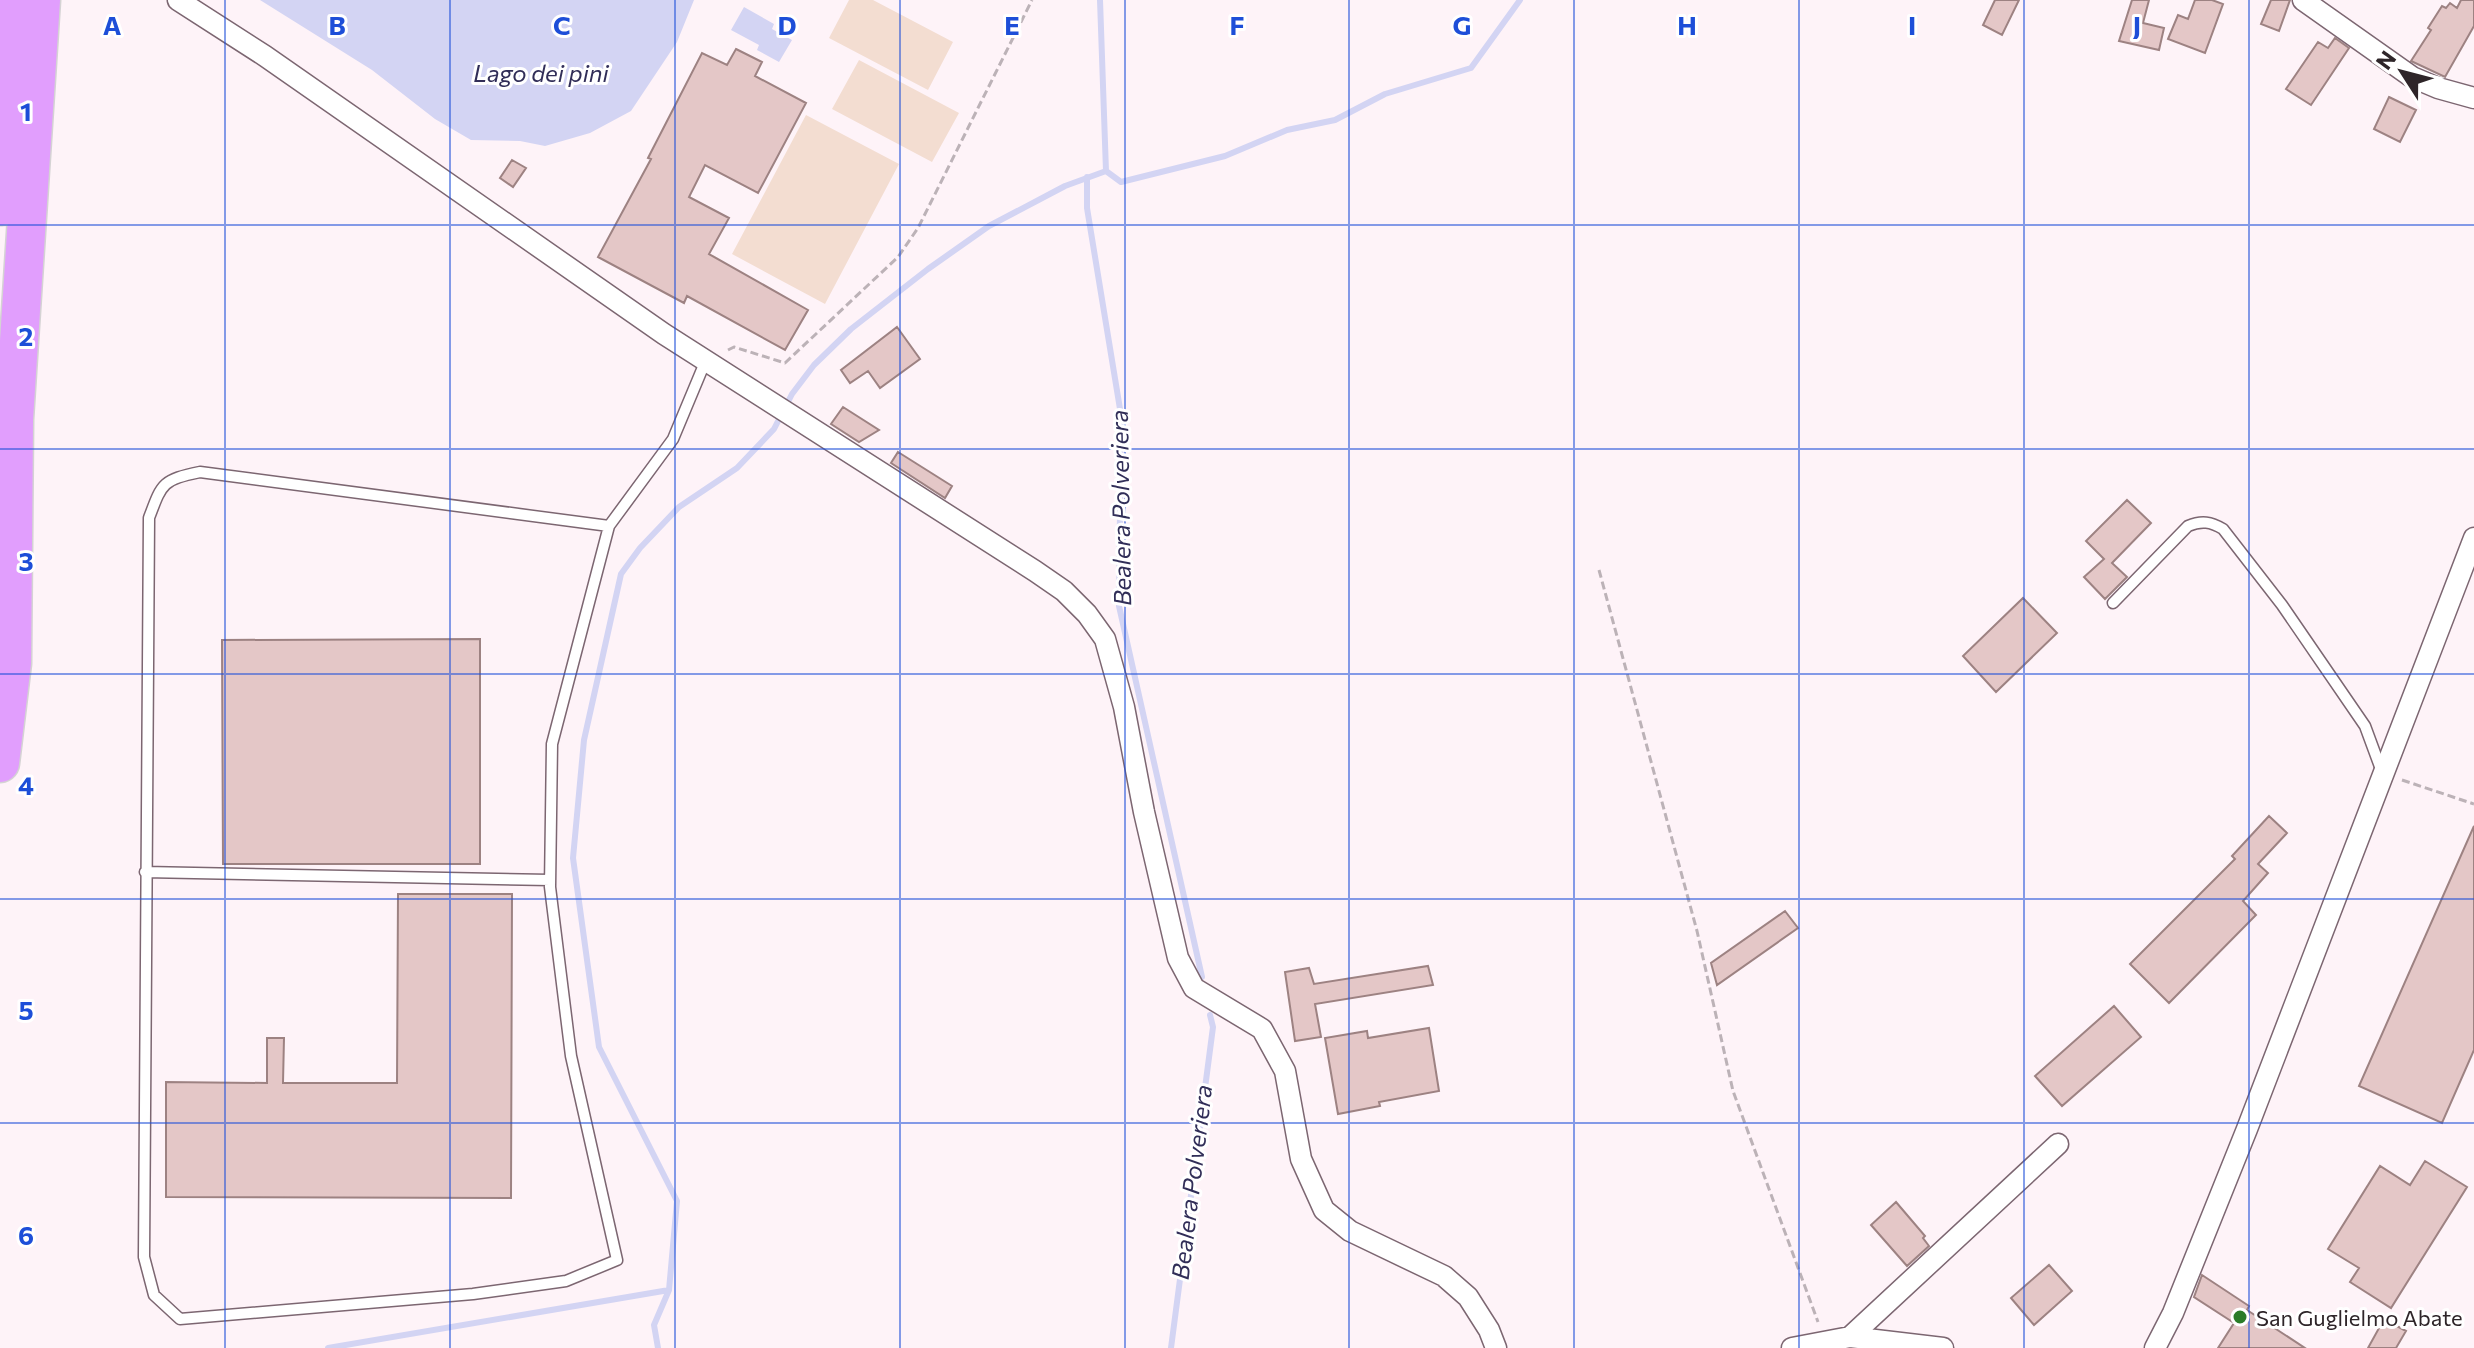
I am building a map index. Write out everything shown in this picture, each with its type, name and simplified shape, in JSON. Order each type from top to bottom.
[{"type":"highway","points":[[0,453],[4,0]]},
{"type":"highway","points":[[0,763],[12,663],[14,419],[41,0]]},
{"type":"street","points":[[178,0],[265,56],[664,334],[1035,571],[1064,591],[1087,614],[1105,639],[1178,958],[1194,988],[1262,1029],[1285,1071],[1301,1159],[1324,1210],[1350,1231],[1444,1276],[1468,1297],[1489,1330],[1496,1348]]},
{"type":"street","points":[[2303,0],[2412,77],[2474,98]]},
{"type":"street","points":[[2155,1348],[2173,1313],[2241,1143],[2474,538]]},
{"type":"street","points":[[1850,1337],[2058,1144]]},
{"type":"street","points":[[1808,1345],[1850,1337],[1943,1348]]},
{"type":"lane","points":[[609,526],[200,472],[172,478],[159,490],[149,518],[144,1257],[154,1295],[180,1319],[473,1294],[566,1281],[617,1260],[571,1056],[550,880],[552,744],[609,526],[673,439],[706,360]]},
{"type":"lane","points":[[2113,603],[2188,526],[2212,522],[2223,529],[2365,726],[2383,774]]},
{"type":"lane","points":[[145,872],[550,880]]},
{"type":"path","points":[[706,360],[734,347],[785,363],[898,257],[918,228],[1032,0]]},
{"type":"path","points":[[1599,570],[1697,931],[1733,1091],[1808,1345]]},
{"type":"path","points":[[2383,774],[2474,804]]},
{"type":"shaded area","points":[[849,0],[873,0],[953,42],[928,90],[829,38]]},
{"type":"shaded area","points":[[859,60],[959,113],[932,162],[832,109]]},
{"type":"shaded area","points":[[806,115],[899,164],[825,304],[732,254]]},
{"type":"water","name":"Lago dei pini","points":[[260,0],[694,0],[677,42],[631,111],[590,133],[545,146],[520,141],[471,140],[435,119],[372,70]]},
{"type":"water","points":[[744,7],[774,24],[772,29],[792,40],[779,62],[757,50],[759,45],[731,30]]},
{"type":"building","points":[[1995,0],[2019,0],[2002,35],[1983,25]]},
{"type":"building","points":[[2132,0],[2149,0],[2143,23],[2164,28],[2159,50],[2119,41]]},
{"type":"building","points":[[2195,0],[2212,0],[2223,4],[2205,53],[2168,39],[2178,15],[2188,19]]},
{"type":"building","points":[[2271,0],[2290,0],[2279,31],[2261,24]]},
{"type":"building","points":[[2461,0],[2474,0],[2474,26],[2445,77],[2411,61],[2442,6],[2446,8],[2450,3],[2457,8]]},
{"type":"building","points":[[2335,38],[2349,48],[2311,105],[2286,89],[2318,42],[2328,48]]},
{"type":"building","points":[[736,49],[762,62],[755,76],[806,103],[758,193],[705,165],[689,197],[729,218],[709,254],[808,310],[785,350],[687,296],[684,303],[598,257],[651,159],[648,158],[702,53],[727,65]]},
{"type":"building","points":[[2389,97],[2416,110],[2400,142],[2374,129]]},
{"type":"building","points":[[512,160],[526,168],[513,187],[500,178]]},
{"type":"building","points":[[897,327],[920,359],[880,388],[868,371],[850,383],[841,370]]},
{"type":"building","points":[[843,407],[879,430],[859,442],[831,424]]},
{"type":"building","points":[[898,452],[952,486],[945,498],[891,463]]},
{"type":"building","points":[[2127,500],[2151,523],[2112,563],[2127,577],[2105,599],[2084,577],[2104,559],[2086,541]]},
{"type":"building","points":[[2023,598],[2057,633],[1996,692],[1963,656]]},
{"type":"building","points":[[480,639],[480,864],[223,864],[222,640]]},
{"type":"building","points":[[2269,816],[2287,833],[2258,864],[2268,873],[2243,901],[2256,915],[2169,1003],[2130,964],[2235,859],[2232,856]]},
{"type":"building","points":[[2474,826],[2474,1050],[2442,1123],[2359,1086]]},
{"type":"building","points":[[398,894],[512,894],[511,1198],[166,1197],[166,1082],[267,1083],[267,1038],[284,1038],[283,1083],[397,1083]]},
{"type":"building","points":[[1785,911],[1798,928],[1717,985],[1711,963]]},
{"type":"building","points":[[1428,966],[1433,985],[1315,1004],[1321,1037],[1295,1041],[1285,972],[1309,968],[1314,984]]},
{"type":"building","points":[[2114,1006],[2141,1037],[2062,1106],[2035,1076]]},
{"type":"building","points":[[1429,1028],[1439,1091],[1379,1102],[1380,1106],[1338,1114],[1325,1038],[1367,1031],[1368,1038]]},
{"type":"building","points":[[2425,1161],[2467,1187],[2391,1308],[2350,1282],[2359,1268],[2328,1249],[2380,1166],[2410,1185]]},
{"type":"building","points":[[1896,1202],[1925,1236],[1923,1238],[1929,1246],[1907,1266],[1871,1225]]},
{"type":"building","points":[[2049,1265],[2072,1291],[2034,1325],[2011,1298]]},
{"type":"building","name":"San Guglielmo Abate","points":[[2202,1275],[2249,1306],[2247,1310],[2305,1348],[2218,1348],[2234,1323],[2194,1297]]},
{"type":"building","points":[[2384,1319],[2406,1331],[2396,1348],[2368,1348]]},
{"type":"waterway","points":[[1100,0],[1106,171]]},
{"type":"waterway","points":[[658,1348],[654,1325],[669,1290],[677,1201],[599,1047],[573,858],[584,740],[621,574],[640,548],[679,507],[737,468],[774,429],[792,394],[814,365],[851,329],[989,226],[1065,186],[1106,171],[1121,182],[1225,156],[1287,130],[1335,120],[1385,94],[1471,68],[1520,0]]},
{"type":"waterway","name":"Bealera Polveriera","points":[[1087,177],[1087,208],[1121,415],[1119,606],[1202,977]]},
{"type":"waterway","name":"Bealera Polveriera","points":[[1171,1348],[1213,1027],[1210,1015]]},
{"type":"waterway","points":[[328,1348],[669,1290]]},
{"type":"place","name":"San Guglielmo Abate","points":[[2240,1317]]}]
